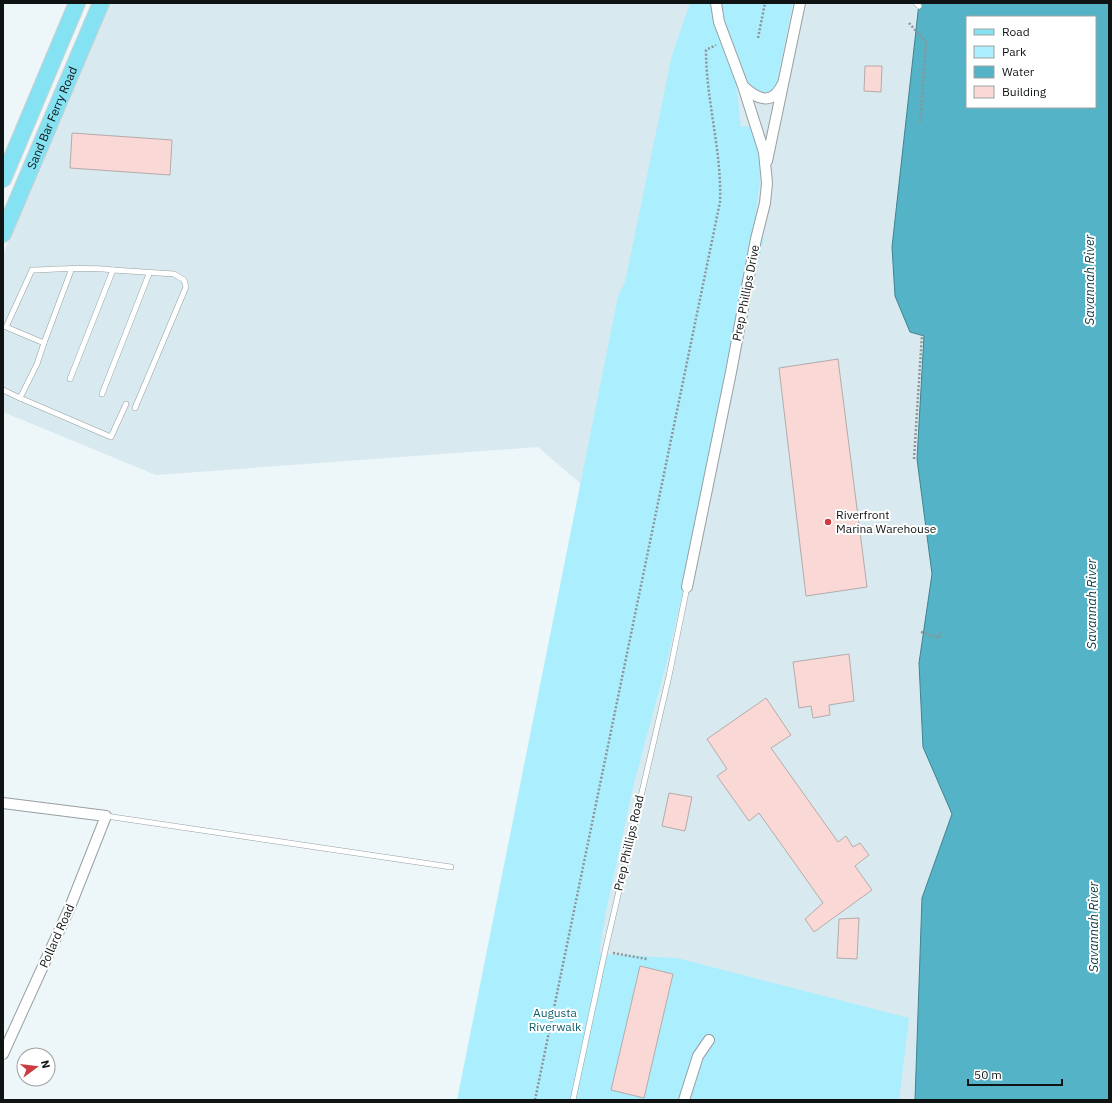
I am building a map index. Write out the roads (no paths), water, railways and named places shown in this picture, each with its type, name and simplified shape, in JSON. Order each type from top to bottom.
[{"type":"main road","name":"Sand Bar Ferry Road","points":[[3,179],[77,3]]},
{"type":"main road","name":"Sand Bar Ferry Road","points":[[3,234],[101,3]]},
{"type":"street","name":"Prep Phillips Drive","points":[[687,587],[731,372],[756,239],[765,203],[767,183],[764,152],[743,86],[718,22],[716,3]]},
{"type":"street","points":[[766,165],[800,3]]},
{"type":"street","points":[[743,86],[753,96],[760,99],[775,94],[784,80]]},
{"type":"street","points":[[3,803],[106,816]]},
{"type":"street","name":"Pollard Road","points":[[3,1054],[70,907],[106,816]]},
{"type":"street","points":[[684,1100],[698,1056],[709,1040]]},
{"type":"lane","points":[[20,398],[37,364],[72,268]]},
{"type":"lane","points":[[44,343],[6,326],[32,270],[72,268],[149,274],[174,274],[184,280],[186,287],[135,408]]},
{"type":"lane","points":[[70,379],[113,270]]},
{"type":"lane","points":[[102,394],[149,274]]},
{"type":"lane","points":[[3,390],[111,436],[126,404]]},
{"type":"lane","name":"Prep Phillips Road","points":[[574,1100],[605,951],[669,676],[687,587]]},
{"type":"lane","points":[[106,816],[451,867]]},
{"type":"water","name":"Savannah River","points":[[919,3],[1109,3],[1109,1100],[915,1100],[922,898],[952,814],[923,747],[919,663],[932,574],[917,459],[924,336],[910,332],[895,296],[892,247]]},
{"type":"place","name":"Riverfront Marina Warehouse","points":[[828,522]]},
{"type":"park label","name":"Augusta Riverwalk","points":[[555,1020]]}]
